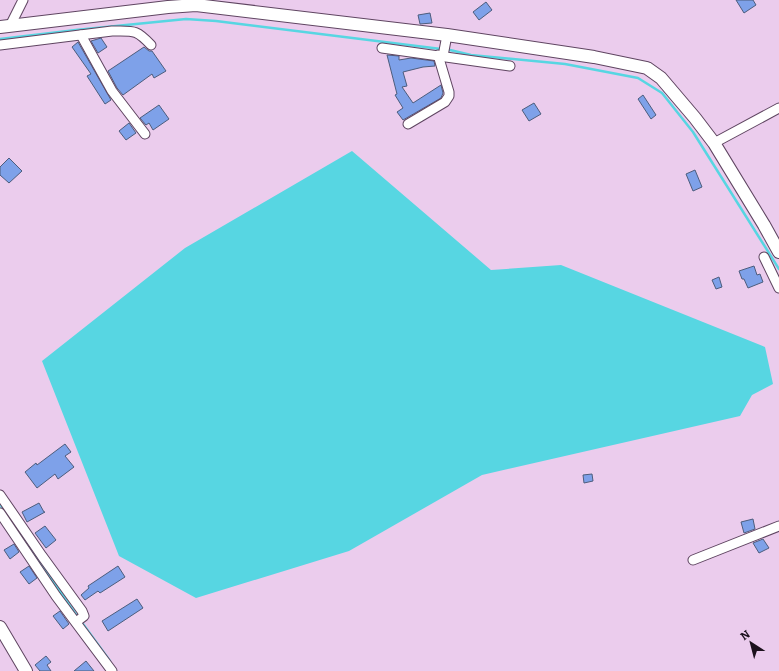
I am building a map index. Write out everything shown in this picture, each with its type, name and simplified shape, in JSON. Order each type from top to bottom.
[{"type":"street","points":[[5,27],[24,0]]},
{"type":"street","points":[[5,27],[168,7],[196,5],[447,35],[594,57],[647,68],[661,78],[714,143],[779,252]]},
{"type":"street","points":[[0,45],[112,31],[134,31],[140,34],[151,46]]},
{"type":"street","points":[[81,35],[112,90],[145,134]]},
{"type":"street","points":[[408,124],[446,102],[448,99],[449,92],[441,56],[447,35]]},
{"type":"street","points":[[382,48],[510,66]]},
{"type":"street","points":[[714,143],[779,108]]},
{"type":"street","points":[[764,257],[779,288]]},
{"type":"street","points":[[0,495],[82,611],[84,616],[76,622]]},
{"type":"street","points":[[0,513],[112,671]]},
{"type":"street","points":[[693,560],[779,526]]},
{"type":"street","points":[[1,629],[26,671]]},
{"type":"shaded area","points":[[352,151],[491,270],[561,265],[765,347],[773,384],[752,395],[740,416],[482,475],[349,551],[196,598],[119,556],[42,361],[185,248]]},
{"type":"building","points":[[736,0],[753,0],[756,5],[744,13]]},
{"type":"building","points":[[486,2],[492,10],[479,20],[473,12]]},
{"type":"building","points":[[430,13],[432,23],[420,24],[418,15]]},
{"type":"building","points":[[101,38],[107,47],[98,53],[91,41]]},
{"type":"building","points":[[78,42],[111,100],[105,104],[87,76],[91,74],[72,47]]},
{"type":"building","points":[[144,47],[149,51],[152,51],[166,71],[154,78],[152,74],[123,95],[117,88],[108,71]]},
{"type":"building","points":[[387,55],[399,56],[399,60],[411,58],[434,61],[435,66],[423,67],[403,72],[407,86],[402,87],[413,103],[441,85],[443,93],[441,98],[403,120],[397,112],[403,108],[395,95],[397,94]]},
{"type":"building","points":[[643,95],[656,115],[651,119],[638,99]]},
{"type":"building","points":[[534,103],[541,114],[529,121],[522,110]]},
{"type":"building","points":[[159,105],[169,119],[153,130],[149,123],[146,125],[140,118]]},
{"type":"building","points":[[129,123],[136,133],[126,140],[119,131]]},
{"type":"building","points":[[9,158],[22,171],[9,183],[0,175],[0,167]]},
{"type":"building","points":[[695,170],[702,187],[693,191],[686,174]]},
{"type":"building","points":[[754,266],[757,275],[760,274],[763,282],[748,288],[739,271]]},
{"type":"building","points":[[719,277],[722,287],[716,289],[712,280]]},
{"type":"building","points":[[65,444],[71,452],[65,456],[74,467],[58,479],[55,474],[37,488],[25,472]]},
{"type":"building","points":[[592,474],[593,481],[584,483],[583,475]]},
{"type":"building","points":[[39,503],[45,512],[27,522],[22,512]]},
{"type":"building","points":[[753,519],[755,529],[744,533],[741,522]]},
{"type":"building","points":[[45,526],[56,540],[46,548],[35,533]]},
{"type":"building","points":[[763,539],[769,548],[759,553],[753,543]]},
{"type":"building","points":[[14,544],[19,552],[10,559],[4,550]]},
{"type":"building","points":[[29,566],[37,578],[29,584],[20,572]]},
{"type":"building","points":[[118,566],[125,577],[100,593],[98,591],[85,600],[81,595],[89,588],[88,586]]},
{"type":"building","points":[[137,599],[143,608],[108,631],[102,621]]},
{"type":"building","points":[[60,611],[69,624],[63,629],[53,616]]},
{"type":"building","points":[[46,656],[51,662],[47,665],[51,671],[40,671],[35,665]]},
{"type":"building","points":[[86,661],[94,671],[74,671]]},
{"type":"waterway","points":[[0,39],[186,19],[216,21],[441,49]]},
{"type":"waterway","points":[[450,50],[471,55],[565,64],[638,78],[662,93],[693,132],[779,269]]},
{"type":"waterway","points":[[0,504],[77,616]]},
{"type":"waterway","points":[[83,624],[110,661]]}]
